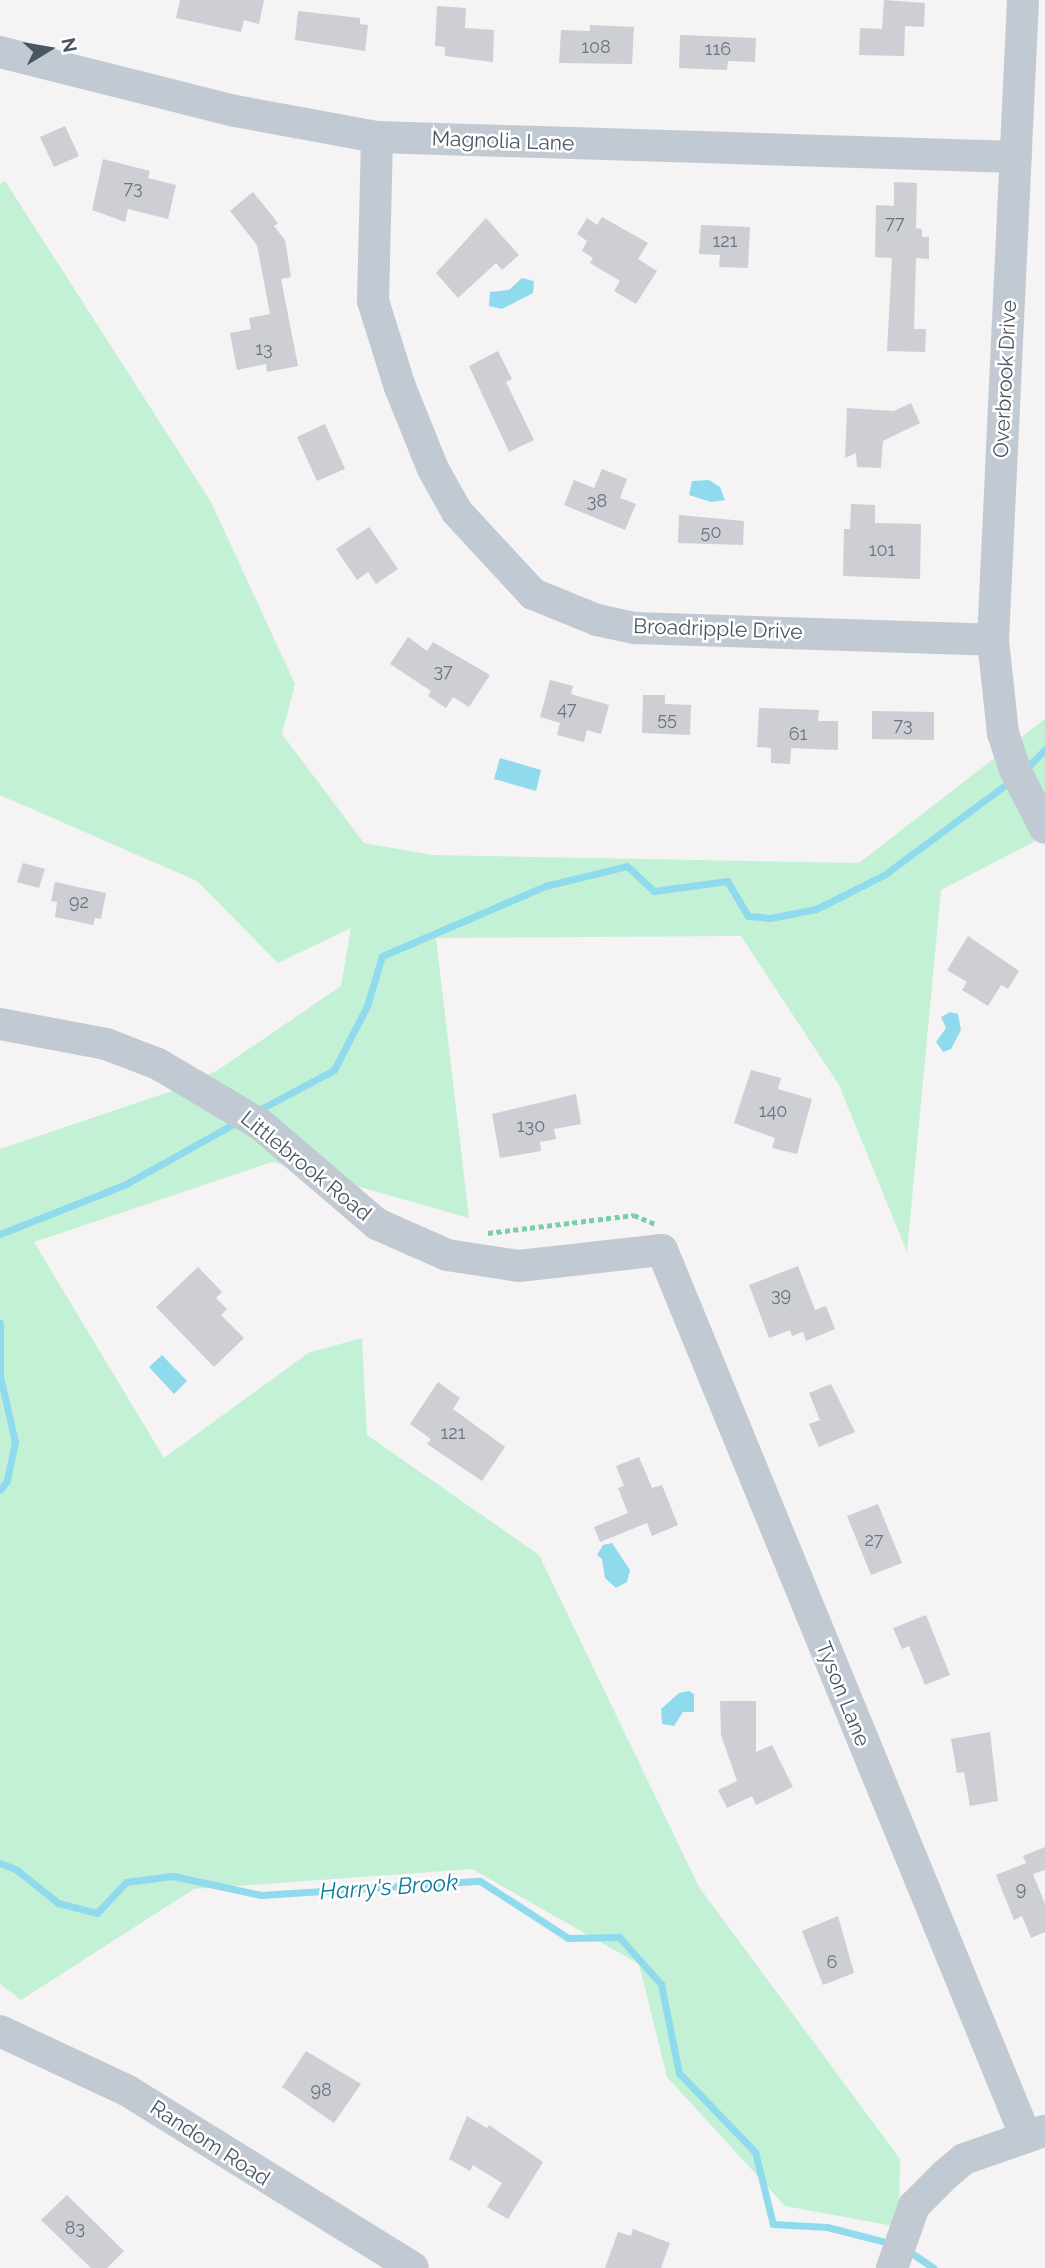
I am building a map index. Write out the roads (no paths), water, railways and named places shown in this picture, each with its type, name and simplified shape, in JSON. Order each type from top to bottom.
[{"type":"street","name":"Overbrook Drive","points":[[1023,0],[993,640],[996,694],[1010,755],[1045,828]]},
{"type":"street","name":"Magnolia Lane","points":[[0,52],[235,111],[377,137],[1016,157]]},
{"type":"street","name":"Broadripple Drive","points":[[377,137],[373,300],[396,375],[433,470],[457,512],[533,594],[597,620],[636,628],[993,640]]},
{"type":"street","name":"Littlebrook Road","points":[[0,1024],[106,1044],[158,1064],[261,1125],[377,1224],[447,1255],[519,1266],[662,1241]]},
{"type":"street","name":"Tyson Lane","points":[[662,1241],[1035,2133]]},
{"type":"street","name":"Random Road","points":[[0,2031],[128,2091],[413,2268]]},
{"type":"street","points":[[892,2266],[914,2206],[964,2159],[1035,2133]]},
{"type":"water","points":[[522,278],[534,281],[533,293],[502,309],[489,306],[490,292],[509,290]]},
{"type":"water","points":[[709,480],[720,487],[725,500],[711,502],[689,495],[692,481]]},
{"type":"water","points":[[500,758],[541,770],[536,791],[494,779]]},
{"type":"water","points":[[950,1012],[958,1014],[961,1030],[951,1049],[943,1052],[936,1042],[946,1028],[941,1017]]},
{"type":"water","points":[[162,1355],[187,1381],[174,1394],[149,1367]]},
{"type":"water","points":[[612,1543],[630,1570],[627,1582],[616,1588],[605,1578],[602,1559],[597,1555],[603,1545]]},
{"type":"water","points":[[689,1691],[694,1694],[694,1712],[683,1712],[674,1726],[662,1724],[661,1709],[679,1693]]},
{"type":"waterway","points":[[1024,771],[1045,749]]},
{"type":"waterway","points":[[257,1111],[334,1070],[367,1006],[382,956],[545,886],[627,866],[654,891],[727,881],[748,916],[770,918],[816,909],[884,875],[1012,780]]},
{"type":"waterway","points":[[0,1234],[126,1184],[237,1122]]},
{"type":"waterway","points":[[0,1323],[0,1376],[15,1442],[7,1481],[0,1490]]},
{"type":"waterway","name":"Harry's Brook","points":[[0,1863],[17,1870],[58,1903],[97,1913],[126,1882],[173,1876],[261,1895],[480,1881],[568,1938],[619,1937],[661,1984],[679,2073],[755,2152],[773,2224],[827,2227],[893,2244]]},
{"type":"waterway","name":"Harry's Brook","points":[[907,2250],[934,2268]]}]
